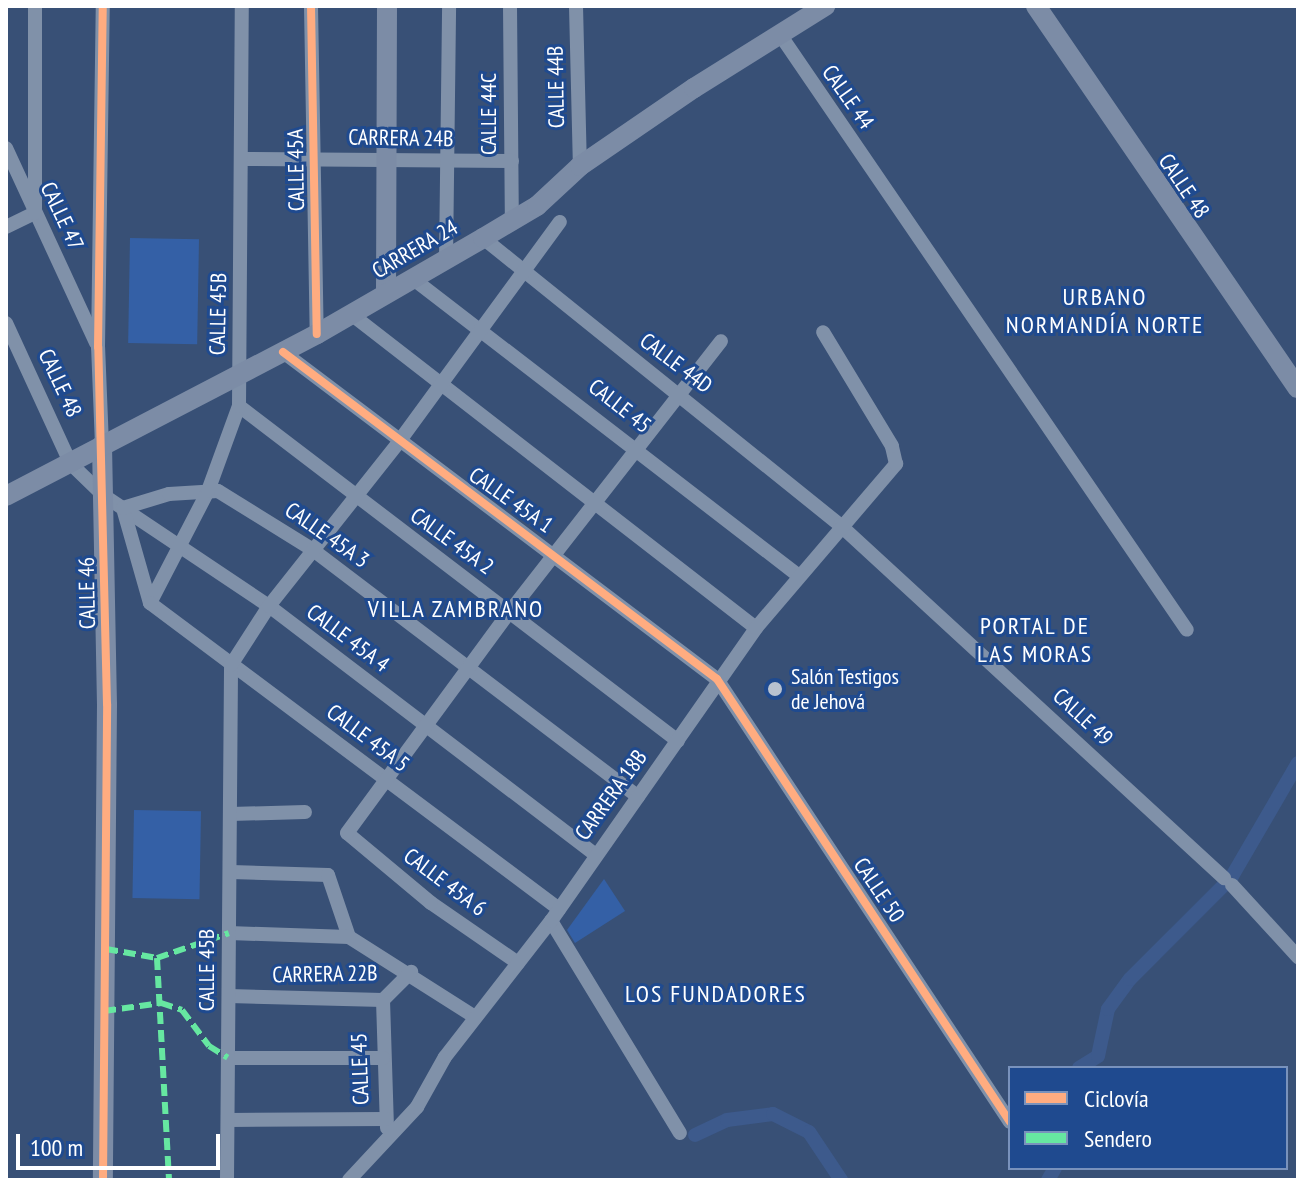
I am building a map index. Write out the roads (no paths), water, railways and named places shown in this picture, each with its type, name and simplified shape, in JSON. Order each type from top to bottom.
[{"type":"street","points":[[6,227],[35,213],[35,6]]},
{"type":"street","name":"CALLE 46","points":[[103,6],[98,347],[103,495],[103,1180]]},
{"type":"street","name":"CALLE 45B","points":[[150,603],[208,491],[239,406],[242,6]]},
{"type":"street","name":"CALLE 45A","points":[[311,6],[317,334]]},
{"type":"street","points":[[386,293],[387,6]]},
{"type":"street","points":[[446,260],[449,6]]},
{"type":"street","name":"CALLE 44C","points":[[510,6],[512,221]]},
{"type":"street","name":"CALLE 44B","points":[[576,6],[580,166]]},
{"type":"street","name":"CARRERA 24","points":[[7,492],[71,464],[317,334],[512,221],[537,206],[580,166],[825,6]]},
{"type":"street","name":"CALLE 48","points":[[1036,6],[1298,388]]},
{"type":"street","name":"CALLE 44","points":[[781,36],[1187,630]]},
{"type":"street","name":"CALLE 47","points":[[6,148],[98,347]]},
{"type":"street","name":"CARRERA 24B","points":[[241,159],[512,161]]},
{"type":"street","points":[[231,665],[269,606],[398,443],[560,222]]},
{"type":"street","name":"CALLE 44D","points":[[483,238],[523,275],[680,395],[840,525]]},
{"type":"street","name":"CALLE 45","points":[[412,278],[798,575]]},
{"type":"street","points":[[351,314],[756,628]]},
{"type":"street","name":"CALLE 48","points":[[6,323],[71,464]]},
{"type":"street","name":"CARRERA 18B","points":[[349,1180],[425,1094],[475,1017],[555,915],[595,854],[678,741],[717,679],[798,575],[889,473],[896,456],[823,332]]},
{"type":"street","points":[[385,778],[554,553],[595,505],[721,341]]},
{"type":"street","name":"CALLE 45A 1","points":[[283,352],[398,443],[554,553],[717,679]]},
{"type":"street","name":"CALLE 45A 2","points":[[239,406],[511,610],[678,741]]},
{"type":"street","name":"CALLE 45A 4","points":[[71,464],[103,495],[269,606],[595,854]]},
{"type":"street","name":"CALLE 45A 3","points":[[123,508],[169,494],[208,491],[234,498],[313,550],[638,797]]},
{"type":"street","points":[[123,508],[150,603]]},
{"type":"street","name":"CALLE 49","points":[[840,525],[1228,881],[1298,957]]},
{"type":"street","name":"CALLE 45A 5","points":[[150,603],[385,778],[555,915]]},
{"type":"street","name":"CALLE 45B","points":[[227,1180],[231,665]]},
{"type":"street","name":"CALLE 50","points":[[717,679],[1008,1119]]},
{"type":"street","name":"CALLE 45A 6","points":[[385,778],[347,833],[431,903],[518,963]]},
{"type":"street","points":[[231,814],[305,812]]},
{"type":"street","points":[[231,872],[328,875],[349,937]]},
{"type":"street","points":[[555,915],[680,1133]]},
{"type":"street","points":[[229,933],[349,937],[411,972],[475,1017]]},
{"type":"street","name":"CARRERA 22B","points":[[229,996],[383,1000],[411,972]]},
{"type":"street","name":"CALLE 45","points":[[383,1000],[388,1136]]},
{"type":"street","points":[[228,1058],[383,1058]]},
{"type":"street","points":[[229,1120],[386,1119]]},
{"type":"waterway","points":[[1082,1066],[1098,1056],[1108,1009],[1130,979],[1231,878],[1298,763]]},
{"type":"waterway","points":[[695,1135],[727,1120],[773,1114],[809,1132],[841,1180]]},
{"type":"waterway","points":[[1048,1180],[1054,1170]]},
{"type":"place","name":"Salón Testigos de Jehová","points":[[775,689]]},
{"type":"district","name":"URBANO NORMANDÍA NORTE","points":[[1105,311]]},
{"type":"district","name":"VILLA ZAMBRANO","points":[[456,609]]},
{"type":"district","name":"PORTAL DE LAS MORAS","points":[[1035,640]]},
{"type":"district","name":"LOS FUNDADORES","points":[[716,994]]}]
